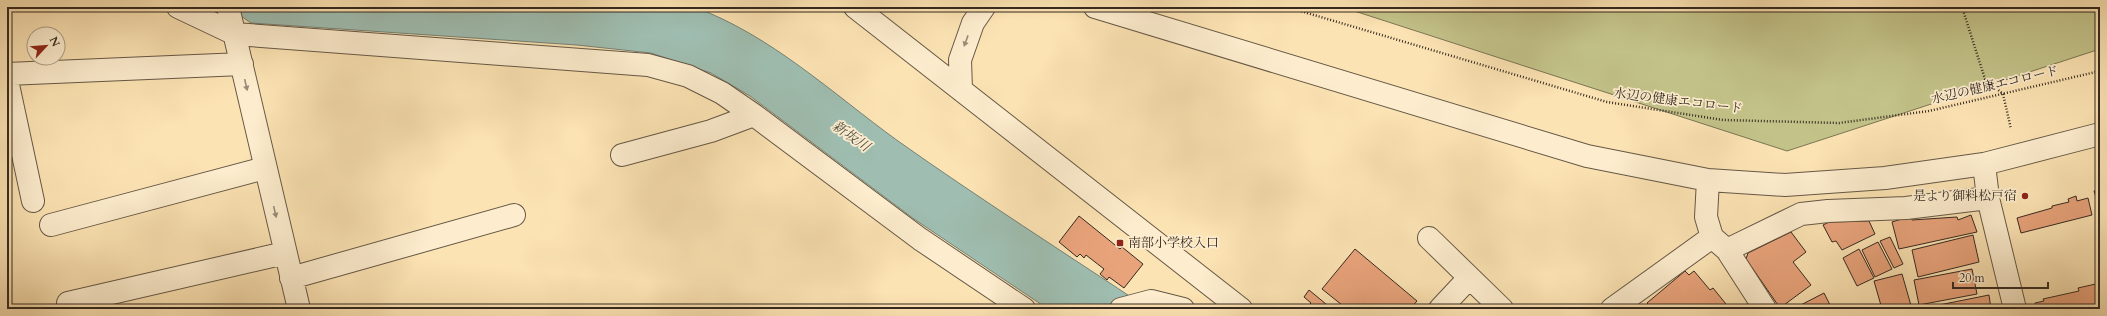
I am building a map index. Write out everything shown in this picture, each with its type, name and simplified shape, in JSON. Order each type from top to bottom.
[{"type":"street","points":[[178,7],[235,34],[648,65],[688,76],[722,93],[754,115],[920,239],[1024,309]]},
{"type":"street","points":[[228,7],[298,309]]},
{"type":"street","points":[[855,7],[1241,309]]},
{"type":"street","points":[[961,90],[960,60],[973,23],[984,7]]},
{"type":"street","points":[[1095,7],[1410,104],[1587,156],[1708,180],[1785,185],[1885,178],[1984,164],[2100,134]]},
{"type":"street","points":[[7,74],[242,64]]},
{"type":"street","points":[[7,80],[33,201]]},
{"type":"street","points":[[622,155],[711,131],[754,115]]},
{"type":"street","points":[[1984,164],[1988,198],[2015,309]]},
{"type":"street","points":[[51,225],[265,168]]},
{"type":"street","points":[[1708,180],[1706,217],[1720,243],[1765,309]]},
{"type":"street","points":[[1612,309],[1720,243],[1801,214],[1828,211],[1906,208],[1988,198]]},
{"type":"street","points":[[291,278],[514,215]]},
{"type":"street","points":[[1429,238],[1502,309]]},
{"type":"street","points":[[68,303],[285,253]]},
{"type":"street","points":[[1440,309],[1469,278]]},
{"type":"street","points":[[1120,309],[1151,301],[1183,309]]},
{"type":"path","name":"水辺の健康エコロード","points":[[1287,7],[1607,102],[1723,120],[1839,124],[1929,111],[2100,71]]},
{"type":"path","points":[[1962,7],[1985,79],[2003,94],[2011,130]]},
{"type":"green space","points":[[1342,7],[2100,7],[2100,49],[1787,151]]},
{"type":"water","name":"新坂川","points":[[216,7],[694,7],[749,33],[775,49],[929,163],[1149,309],[1048,309],[914,219],[750,96],[711,73],[651,53],[577,45],[251,23],[241,16],[219,16]]},
{"type":"building","points":[[2100,189],[2100,210],[2094,191]]},
{"type":"building","points":[[2076,196],[2077,201],[2088,198],[2092,215],[2021,233],[2017,218],[2069,202],[2068,199]]},
{"type":"building","points":[[1971,215],[1977,232],[1899,249],[1892,222],[1911,216],[1912,220],[1957,217],[1958,220]]},
{"type":"building","points":[[1079,216],[1120,249],[1122,247],[1143,264],[1124,288],[1109,277],[1107,280],[1100,274],[1104,269],[1086,255],[1084,258],[1080,254],[1077,257],[1059,242]]},
{"type":"building","points":[[1869,221],[1875,234],[1842,250],[1836,241],[1832,242],[1823,225],[1829,222]]},
{"type":"building","points":[[1791,232],[1806,252],[1793,262],[1811,285],[1780,308],[1746,259],[1748,253]]},
{"type":"building","points":[[1973,235],[1979,262],[1918,277],[1912,250]]},
{"type":"building","points":[[1890,237],[1903,264],[1894,268],[1880,241]]},
{"type":"building","points":[[1878,242],[1892,269],[1875,277],[1862,250]]},
{"type":"building","points":[[1355,249],[1417,301],[1410,309],[1371,309],[1364,304],[1360,309],[1347,309],[1322,289]]},
{"type":"building","points":[[1859,249],[1874,278],[1857,286],[1843,258]]},
{"type":"building","points":[[1972,269],[1977,294],[1919,305],[1914,280]]},
{"type":"building","points":[[1685,271],[1689,275],[1694,271],[1710,290],[1713,288],[1730,309],[1646,309],[1650,306],[1647,303]]},
{"type":"building","points":[[1902,274],[1912,309],[1882,309],[1874,281]]},
{"type":"building","points":[[2100,283],[2100,309],[2036,309],[2035,303],[2044,301],[2043,299],[2079,291],[2078,288]]},
{"type":"building","points":[[1309,290],[1332,309],[1305,309],[1311,303],[1304,297]]},
{"type":"building","points":[[1824,293],[1832,309],[1793,309]]},
{"type":"building","points":[[1989,295],[1991,309],[1919,309]]},
{"type":"place","name":"是より御料松戸宿","points":[[2025,196]]},
{"type":"place","name":"南部小学校入口","points":[[1120,243]]}]
